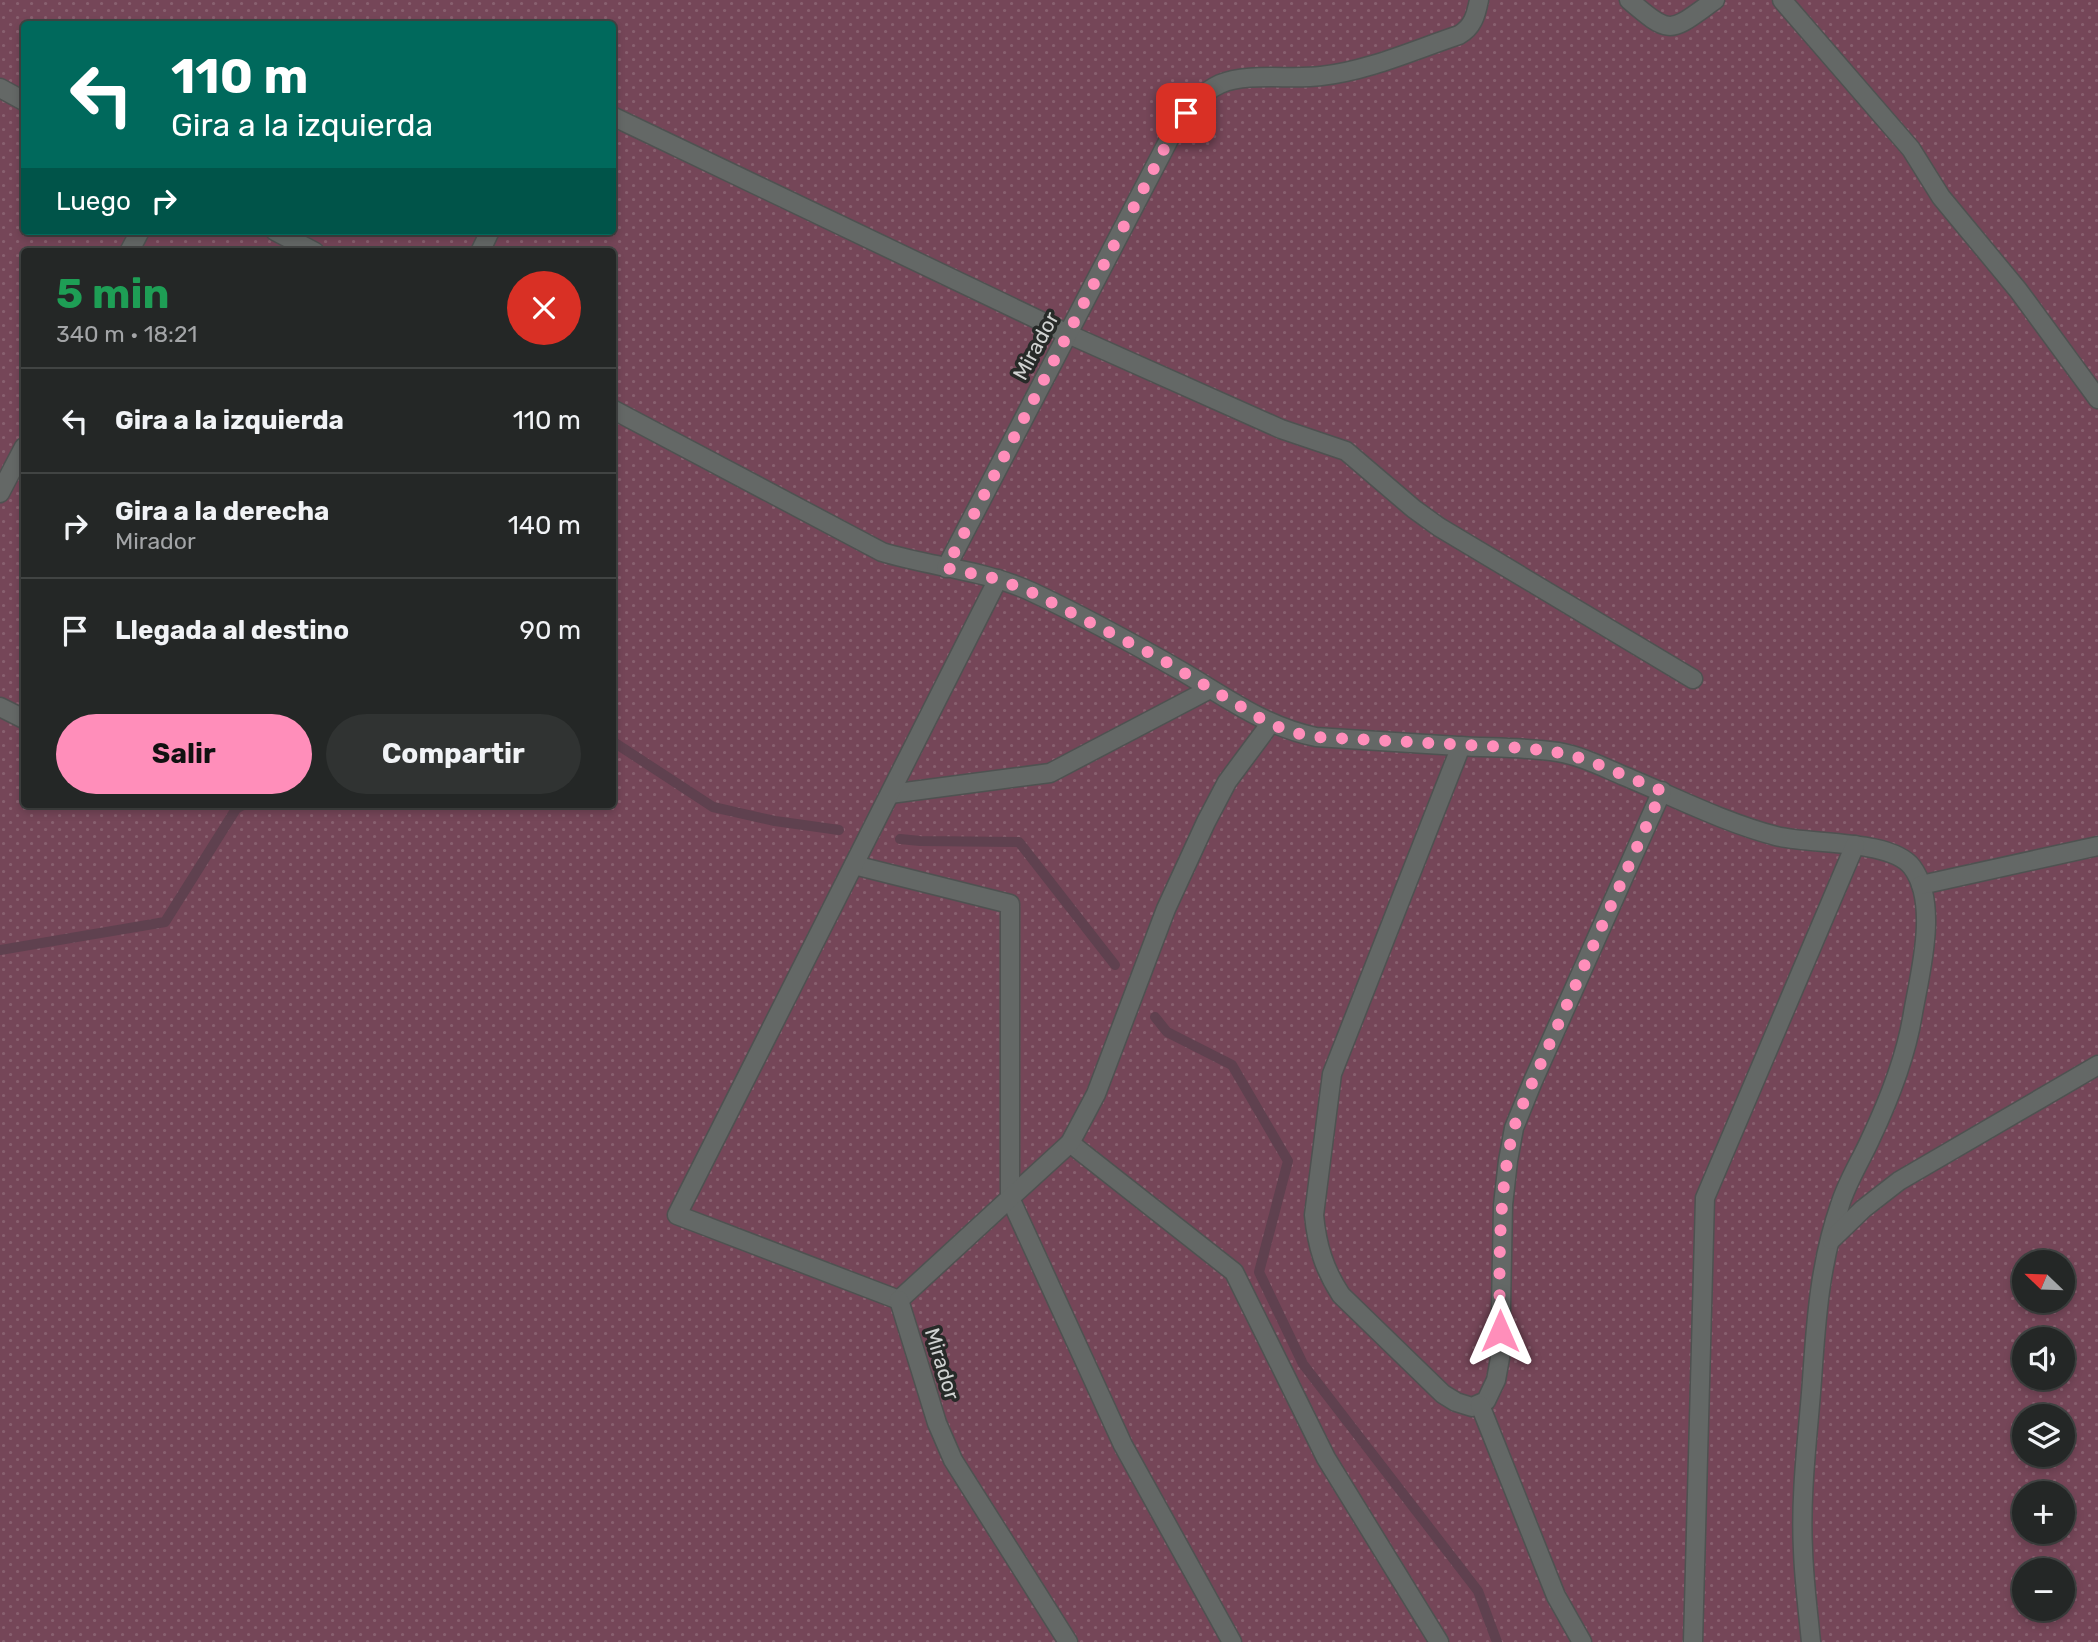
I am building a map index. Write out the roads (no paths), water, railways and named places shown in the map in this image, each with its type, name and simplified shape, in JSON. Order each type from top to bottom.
[{"type":"street","name":"Mirador","points":[[946,568],[1175,128],[1200,96],[1220,84],[1237,79],[1321,76],[1360,69],[1459,35],[1473,22],[1479,0]]},
{"type":"street","points":[[1629,0],[1655,23],[1669,27],[1683,23],[1715,0]]},
{"type":"street","points":[[1782,0],[1911,149],[1941,197],[2018,290],[2098,400]]},
{"type":"street","points":[[0,88],[21,99]]},
{"type":"street","points":[[616,118],[1068,334],[1281,429],[1346,451],[1439,527],[1693,680]]},
{"type":"street","points":[[283,235],[307,248]]},
{"type":"street","points":[[616,411],[882,552],[912,562],[998,579],[1055,604],[1161,659],[1270,724],[1295,733],[1316,737],[1524,748],[1562,753],[1587,760],[1726,820],[1778,837],[1855,845],[1899,858],[1911,866],[1921,885],[1926,908],[1924,950],[1903,1059],[1891,1093],[1841,1202],[1828,1243],[1817,1306],[1803,1505],[1803,1550],[1811,1642]]},
{"type":"street","points":[[0,493],[21,453]]},
{"type":"street","points":[[998,579],[677,1215],[899,1300],[1070,1143],[1096,1094],[1167,909],[1206,822],[1227,782],[1270,724]]},
{"type":"street","points":[[890,794],[1050,773],[1210,689]]},
{"type":"street","points":[[0,707],[21,718]]},
{"type":"street","points":[[1461,746],[1332,1074],[1314,1215],[1321,1259],[1340,1295],[1443,1394],[1472,1408],[1480,1405],[1491,1393],[1500,1359],[1503,1205],[1514,1128],[1662,791]]},
{"type":"street","points":[[1693,1642],[1705,1198],[1855,845]]},
{"type":"street","points":[[1921,885],[2098,846]]},
{"type":"street","points":[[854,865],[1010,904],[1010,1198],[1123,1445],[1232,1642]]},
{"type":"street","points":[[1828,1243],[1863,1209],[1899,1181],[2098,1065]]},
{"type":"street","points":[[1070,1143],[1234,1272],[1326,1458],[1439,1642]]},
{"type":"street","name":"Mirador","points":[[899,1300],[937,1423],[953,1460],[1068,1642]]},
{"type":"street","points":[[1480,1405],[1556,1596],[1583,1642]]},
{"type":"waterway","points":[[616,744],[713,807],[775,821],[839,830]]},
{"type":"waterway","points":[[0,950],[165,922],[238,808]]},
{"type":"waterway","points":[[900,839],[1019,842],[1115,965]]},
{"type":"waterway","points":[[1155,1017],[1167,1032],[1232,1065],[1288,1161],[1259,1272],[1303,1364],[1478,1591],[1497,1642]]}]
